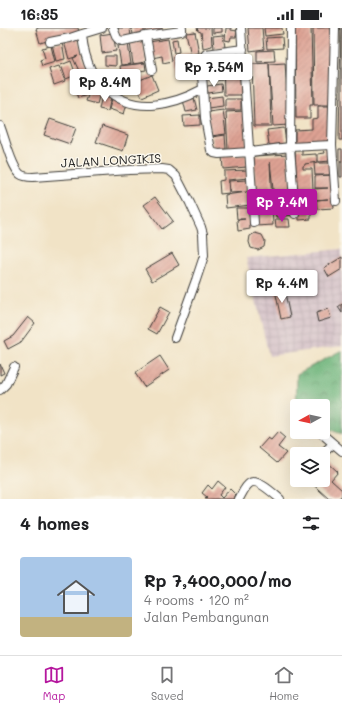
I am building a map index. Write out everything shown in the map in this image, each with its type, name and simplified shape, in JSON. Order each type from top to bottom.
[{"type":"street","points":[[50,42],[70,38],[102,28]]},
{"type":"street","points":[[113,28],[119,40],[128,40],[182,31],[182,28]]},
{"type":"street","points":[[241,28],[254,223]]},
{"type":"street","points":[[291,28],[290,147],[295,214]]},
{"type":"street","points":[[334,28],[332,145],[336,201]]},
{"type":"street","points":[[82,34],[84,50],[92,73],[101,85],[112,94],[123,100],[150,106],[166,104],[180,100],[203,89]]},
{"type":"street","points":[[146,36],[152,70]]},
{"type":"street","points":[[243,49],[206,54],[202,60],[205,118],[211,150],[214,153],[219,154],[290,147],[332,145]]},
{"type":"street","name":"JALAN LONGIKIS","points":[[0,126],[15,168],[25,176],[33,177],[162,169],[169,170],[176,176],[190,203],[203,234],[204,256],[175,338]]},
{"type":"street","points":[[0,390],[6,384],[14,367]]},
{"type":"street","points":[[328,439],[342,451]]},
{"type":"street","points":[[330,447],[333,444]]},
{"type":"street","points":[[239,499],[248,484],[256,482],[280,499]]},
{"type":"shaded area","points":[[342,249],[342,346],[269,356],[246,258]]},
{"type":"green space","points":[[342,350],[342,434],[330,430],[330,399],[296,399],[297,374]]},
{"type":"building","points":[[78,28],[79,32],[40,43],[36,29]]},
{"type":"building","points":[[118,28],[130,28],[131,37],[120,38]]},
{"type":"building","points":[[132,28],[144,28],[144,33],[133,35]]},
{"type":"building","points":[[146,28],[162,28],[162,33],[146,34]]},
{"type":"building","points":[[197,28],[211,28],[212,46],[203,48],[201,32],[198,31]]},
{"type":"building","points":[[213,28],[222,28],[222,32],[213,33]]},
{"type":"building","points":[[226,28],[231,28],[231,30],[237,31],[236,37],[231,37],[230,41],[225,40]]},
{"type":"building","points":[[248,28],[262,28],[264,49],[250,51]]},
{"type":"building","points":[[264,28],[282,28],[283,34],[265,36]]},
{"type":"building","points":[[295,28],[311,28],[313,105],[310,105],[310,118],[296,118]]},
{"type":"building","points":[[313,28],[331,28],[332,105],[314,105]]},
{"type":"building","points":[[341,28],[342,140],[339,140]]},
{"type":"building","points":[[195,32],[199,53],[191,55],[186,33]]},
{"type":"building","points":[[113,33],[116,51],[102,53],[100,35]]},
{"type":"building","points":[[223,35],[225,47],[214,49],[213,36]]},
{"type":"building","points":[[77,37],[83,54],[81,55],[87,70],[80,73],[73,58],[78,56],[69,59],[64,42]]},
{"type":"building","points":[[282,37],[283,48],[267,49],[266,38]]},
{"type":"building","points":[[168,39],[172,61],[163,63],[162,56],[152,58],[149,42]]},
{"type":"building","points":[[177,39],[179,52],[174,53],[172,40]]},
{"type":"building","points":[[143,41],[146,62],[133,64],[130,43]]},
{"type":"building","points":[[62,42],[65,59],[56,61],[52,44]]},
{"type":"building","points":[[128,44],[131,64],[121,65],[118,46]]},
{"type":"building","points":[[51,46],[55,62],[42,66],[40,60],[45,58],[42,48]]},
{"type":"building","points":[[274,50],[275,61],[257,62],[257,51]]},
{"type":"building","points":[[189,54],[193,75],[177,78],[174,57]]},
{"type":"building","points":[[105,56],[116,56],[116,66],[105,65]]},
{"type":"building","points":[[239,56],[241,95],[224,95],[223,57]]},
{"type":"building","points":[[208,59],[221,59],[222,80],[209,80]]},
{"type":"building","points":[[71,61],[76,75],[66,79],[61,65]]},
{"type":"building","points":[[145,63],[146,70],[121,74],[120,66]]},
{"type":"building","points":[[269,63],[271,126],[254,126],[252,64]]},
{"type":"building","points":[[285,63],[289,125],[273,126],[269,64]]},
{"type":"building","points":[[59,66],[65,81],[54,85],[49,69]]},
{"type":"building","points":[[152,75],[158,90],[142,97],[135,82]]},
{"type":"building","points":[[81,80],[87,95],[78,98],[72,83]]},
{"type":"building","points":[[221,84],[222,91],[208,93],[207,86]]},
{"type":"building","points":[[91,87],[101,90],[97,104],[86,101]]},
{"type":"building","points":[[102,95],[111,97],[108,111],[99,109]]},
{"type":"building","points":[[222,96],[223,106],[208,108],[207,98]]},
{"type":"building","points":[[194,98],[197,110],[186,112],[183,100]]},
{"type":"building","points":[[112,99],[127,104],[124,114],[109,109]]},
{"type":"building","points":[[225,99],[241,99],[241,110],[225,110]]},
{"type":"building","points":[[318,106],[330,106],[331,141],[295,143],[295,130],[312,129],[312,119],[318,118]]},
{"type":"building","points":[[223,110],[226,134],[211,136],[208,112]]},
{"type":"building","points":[[245,111],[247,149],[228,150],[226,112]]},
{"type":"building","points":[[200,115],[200,125],[184,126],[183,116]]},
{"type":"building","points":[[50,119],[76,128],[70,144],[44,135]]},
{"type":"building","points":[[102,126],[128,135],[123,151],[96,142]]},
{"type":"building","points":[[284,128],[286,143],[269,145],[267,130]]},
{"type":"building","points":[[225,135],[226,149],[213,150],[212,137]]},
{"type":"building","points":[[330,148],[331,161],[318,162],[318,154],[325,153],[324,149]]},
{"type":"building","points":[[302,149],[302,155],[316,154],[317,162],[305,164],[303,166],[303,169],[312,169],[314,211],[311,211],[311,219],[299,220],[295,150]]},
{"type":"building","points":[[339,149],[342,149],[342,161],[339,161]]},
{"type":"building","points":[[288,154],[294,215],[276,217],[270,162],[273,225],[256,226],[254,156]]},
{"type":"building","points":[[246,155],[247,167],[223,169],[222,156]]},
{"type":"building","points":[[340,162],[342,162],[342,177],[340,177]]},
{"type":"building","points":[[314,163],[330,163],[331,175],[315,175]]},
{"type":"building","points":[[248,170],[248,178],[228,180],[229,193],[220,194],[219,181],[224,180],[224,171]]},
{"type":"building","points":[[331,175],[334,208],[317,209],[316,200],[328,199],[315,200],[314,189],[328,188],[315,188],[315,176]]},
{"type":"building","points":[[247,180],[248,192],[230,193],[229,181]]},
{"type":"building","points":[[248,192],[250,205],[226,208],[225,195]]},
{"type":"building","points":[[155,197],[173,221],[162,229],[144,205]]},
{"type":"building","points":[[236,208],[249,208],[250,229],[238,231],[237,220],[245,219],[237,219]]},
{"type":"building","points":[[275,219],[289,219],[290,227],[276,227]]},
{"type":"building","points":[[255,233],[262,235],[265,241],[264,247],[258,250],[251,248],[249,242],[250,236]]},
{"type":"building","points":[[172,253],[179,265],[152,281],[145,269]]},
{"type":"building","points":[[342,257],[342,269],[329,277],[324,268]]},
{"type":"building","points":[[284,288],[290,317],[281,319],[275,290]]},
{"type":"building","points":[[342,304],[342,313],[338,307]]},
{"type":"building","points":[[160,307],[169,312],[157,334],[148,329]]},
{"type":"building","points":[[328,309],[331,318],[318,322],[316,313]]},
{"type":"building","points":[[28,317],[35,323],[21,342],[8,349],[4,341],[13,336]]},
{"type":"building","points":[[160,356],[169,370],[144,387],[135,373]]},
{"type":"building","points":[[0,364],[4,373],[0,375]]},
{"type":"building","points":[[278,432],[285,438],[278,447],[286,453],[277,463],[259,448],[268,438],[271,440]]},
{"type":"building","points":[[330,465],[338,472],[331,480],[342,490],[342,495],[338,499],[329,499],[316,487],[330,487]]},
{"type":"building","points":[[218,481],[225,487],[219,495],[222,498],[230,489],[236,495],[233,499],[205,499],[207,497],[202,493],[208,485],[212,489]]}]
